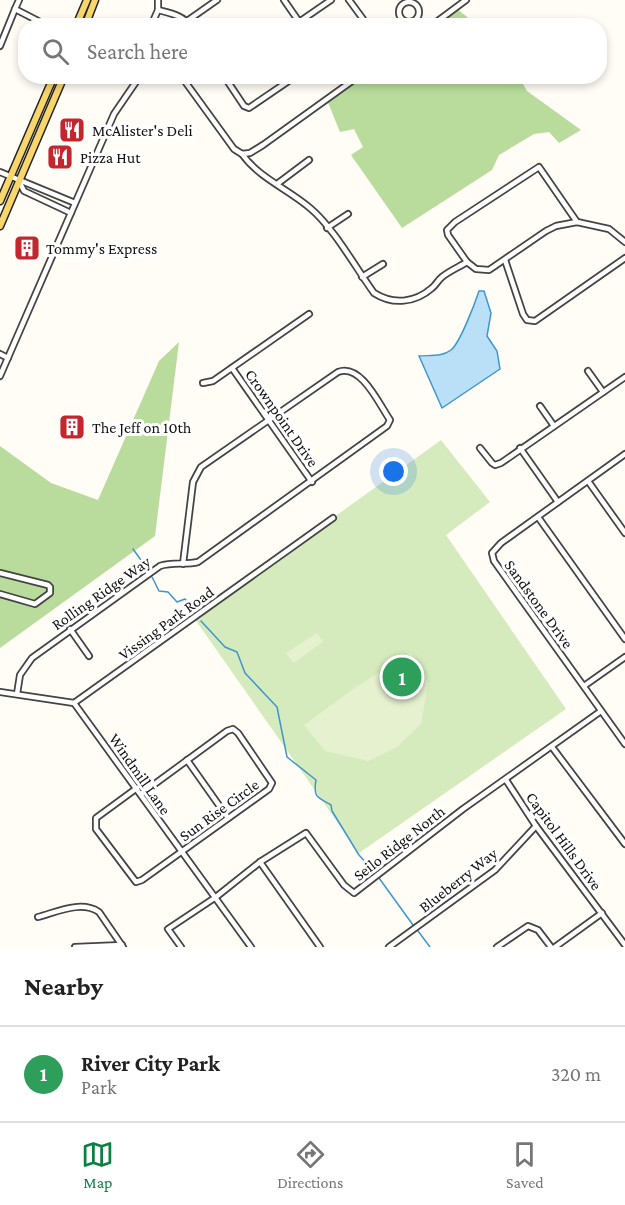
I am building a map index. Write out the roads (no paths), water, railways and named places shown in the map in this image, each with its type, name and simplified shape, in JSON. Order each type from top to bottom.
[{"type":"main road","points":[[79,18],[87,0]]},
{"type":"main road","points":[[88,18],[95,0]]},
{"type":"main road","points":[[0,201],[51,84]]},
{"type":"main road","points":[[0,226],[61,84]]},
{"type":"street","points":[[0,46],[19,0]]},
{"type":"street","points":[[154,18],[158,10],[158,0]]},
{"type":"street","points":[[194,18],[217,0]]},
{"type":"street","points":[[284,0],[296,18]]},
{"type":"street","points":[[308,18],[331,0]]},
{"type":"street","points":[[349,0],[362,18]]},
{"type":"street","points":[[396,0],[401,6]]},
{"type":"street","points":[[442,18],[466,0]]},
{"type":"street","points":[[401,18],[399,14],[401,6],[408,2],[416,2],[419,8],[417,18]]},
{"type":"street","points":[[15,9],[32,18]]},
{"type":"street","points":[[158,10],[180,18]]},
{"type":"street","points":[[0,376],[2,365],[8,358],[114,114],[135,84]]},
{"type":"street","points":[[186,84],[234,149],[260,173],[312,209],[374,293],[394,302],[409,300],[423,294],[442,277],[467,262]]},
{"type":"street","points":[[229,84],[244,106],[249,108],[284,84]]},
{"type":"street","points":[[242,154],[250,153],[263,145],[348,84]]},
{"type":"street","points":[[277,184],[309,160]]},
{"type":"street","points":[[577,222],[539,167],[455,222],[447,230],[448,235],[467,262],[476,269],[489,270],[556,226],[577,222],[609,230],[624,238]]},
{"type":"street","points":[[0,172],[75,203]]},
{"type":"street","points":[[19,181],[24,191],[71,213]]},
{"type":"street","points":[[327,228],[348,214]]},
{"type":"street","points":[[505,260],[523,314],[527,320],[535,321],[625,258]]},
{"type":"street","points":[[362,277],[383,264]]},
{"type":"street","points":[[203,383],[213,381],[309,314]]},
{"type":"street","points":[[0,354],[8,358]]},
{"type":"street","name":"Crownpoint Drive","points":[[232,368],[312,482]]},
{"type":"street","name":"Rolling Ridge Way","points":[[17,694],[20,675],[26,665],[42,649],[160,566],[198,562],[312,482],[387,426],[390,420],[362,378],[352,370],[345,369],[269,421]]},
{"type":"street","points":[[588,371],[603,392]]},
{"type":"street","points":[[480,448],[495,465],[625,376]]},
{"type":"street","points":[[540,406],[554,426]]},
{"type":"street","points":[[183,564],[193,482],[201,467],[269,421]]},
{"type":"street","points":[[520,448],[558,502]]},
{"type":"street","name":"Sandstone Drive","points":[[625,454],[495,548],[492,557],[625,744]]},
{"type":"street","points":[[588,481],[625,533]]},
{"type":"street","points":[[538,517],[625,639]]},
{"type":"street","name":"Vissing Park Road","points":[[74,703],[333,518]]},
{"type":"street","points":[[0,573],[48,585],[50,593],[35,604],[0,594]]},
{"type":"street","points":[[70,629],[89,656]]},
{"type":"street","points":[[584,686],[625,657]]},
{"type":"street","points":[[0,692],[74,703]]},
{"type":"street","name":"Windmill Lane","points":[[74,703],[250,947]]},
{"type":"street","name":"Seilo Ridge North","points":[[181,947],[168,929],[216,897],[260,862],[306,832],[344,885],[354,892],[463,809],[601,711]]},
{"type":"street","name":"Sun Rise Circle","points":[[137,788],[96,818],[96,829],[136,882],[181,853],[269,789],[272,783],[233,729],[226,731],[141,794]]},
{"type":"street","points":[[552,747],[625,844]]},
{"type":"street","points":[[187,760],[228,818]]},
{"type":"street","name":"Capitol Hills Drive","points":[[506,780],[536,826],[625,945]]},
{"type":"street","name":"Blueberry Way","points":[[391,946],[495,870],[536,826]]},
{"type":"street","points":[[260,862],[320,947]]},
{"type":"street","points":[[38,917],[86,906],[99,912],[123,946]]},
{"type":"street","points":[[497,947],[528,926],[533,926],[553,947],[602,913]]},
{"type":"street","points":[[75,947],[123,946]]},
{"type":"water","points":[[479,291],[484,291],[491,313],[487,336],[497,351],[500,369],[442,408],[419,356],[440,355],[455,346]]},
{"type":"waterway","points":[[133,549],[146,567]]},
{"type":"waterway","points":[[152,577],[159,591],[168,592],[177,602],[185,599],[192,606]]},
{"type":"waterway","points":[[201,621],[225,647],[237,652],[245,673],[277,707],[287,757],[316,780],[317,796],[331,805],[332,811],[359,855],[374,872]]},
{"type":"waterway","points":[[379,878],[413,925]]},
{"type":"waterway","points":[[418,931],[430,947]]},
{"type":"place","name":"McAlister's Deli","points":[[72,130]]},
{"type":"place","name":"Pizza Hut","points":[[60,157]]},
{"type":"place","name":"Tommy's Express","points":[[27,248]]},
{"type":"place","name":"The Jeff on 10th","points":[[72,427]]},
{"type":"place","name":"River City Park","points":[[402,677]]}]
